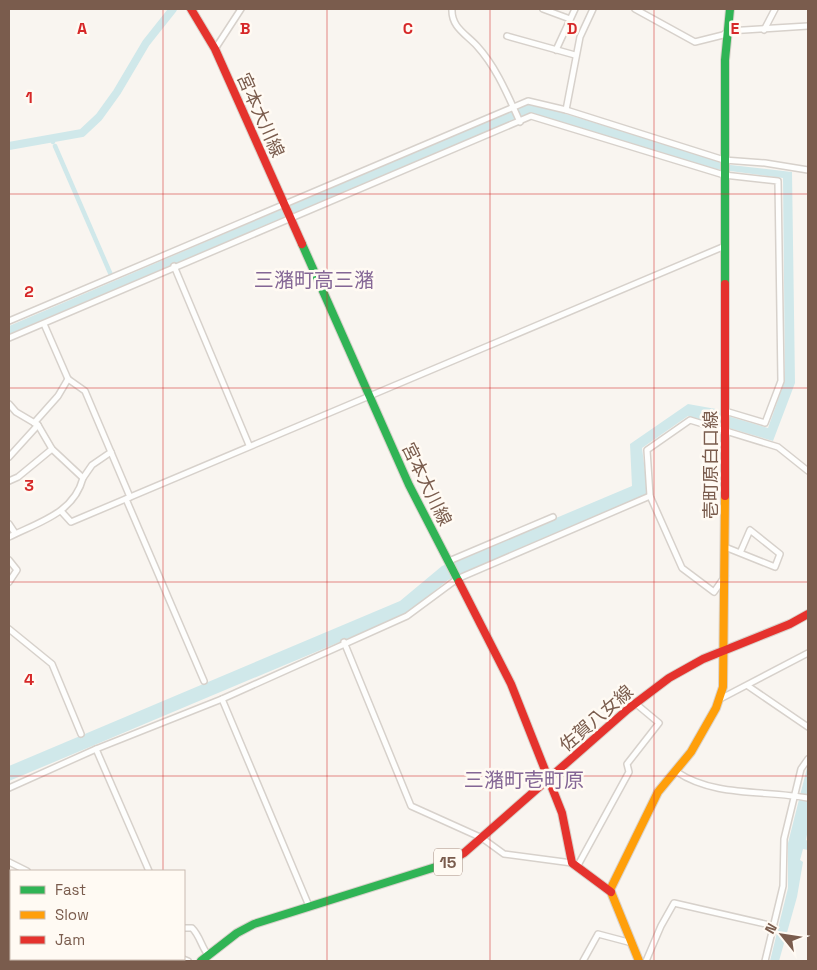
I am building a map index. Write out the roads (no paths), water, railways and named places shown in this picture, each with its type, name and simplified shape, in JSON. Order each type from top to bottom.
[{"type":"main road","name":"宮本大川線","points":[[191,9],[215,49],[409,485],[508,676],[550,778],[562,813],[574,865]]},
{"type":"main road","name":"壱町原白口線","points":[[610,890],[658,792],[677,772],[691,752],[720,698],[725,649],[724,161],[725,60],[730,9]]},
{"type":"main road","name":"佐賀八女線","points":[[204,958],[237,933],[254,924],[437,868],[464,853],[635,703],[668,678],[703,659],[790,624],[808,614]]},
{"type":"main road","points":[[574,865],[610,890],[639,961]]},
{"type":"street","points":[[215,49],[241,9]]},
{"type":"street","points":[[452,9],[452,18],[478,47],[503,82],[520,122]]},
{"type":"street","points":[[543,9],[570,19]]},
{"type":"street","points":[[556,50],[575,9]]},
{"type":"street","points":[[566,110],[575,55],[580,37],[593,9]]},
{"type":"street","points":[[636,9],[695,42],[723,35],[728,31],[808,26]]},
{"type":"street","points":[[764,30],[775,9]]},
{"type":"street","points":[[507,36],[575,55]]},
{"type":"street","points":[[9,321],[285,206],[512,106],[528,101],[566,110],[724,161],[766,163],[808,170]]},
{"type":"street","points":[[9,338],[174,266],[531,116],[724,173],[778,182],[781,381],[766,422],[725,413]]},
{"type":"street","points":[[61,511],[71,522],[249,445],[724,246]]},
{"type":"street","points":[[174,266],[249,445]]},
{"type":"street","points":[[44,324],[68,379],[85,391],[204,681]]},
{"type":"street","points":[[9,457],[58,396],[68,379]]},
{"type":"street","points":[[9,404],[16,412],[36,424],[52,449],[84,478]]},
{"type":"street","points":[[726,576],[714,592],[686,573],[650,496],[647,450],[690,420],[778,446],[808,471]]},
{"type":"street","points":[[9,482],[18,477],[52,449]]},
{"type":"street","points":[[9,536],[61,511],[75,498],[92,465],[111,452]]},
{"type":"street","points":[[9,788],[96,749],[222,699],[344,642],[407,616],[457,577],[650,496]]},
{"type":"street","points":[[449,562],[553,517]]},
{"type":"street","points":[[9,524],[15,533]]},
{"type":"street","points":[[725,547],[740,553],[775,567],[780,554],[750,530],[740,553]]},
{"type":"street","points":[[9,560],[17,570],[9,582]]},
{"type":"street","points":[[9,630],[52,664],[81,734]]},
{"type":"street","points":[[344,642],[411,806],[482,838],[504,854],[574,865],[629,772],[627,764],[659,723],[635,703]]},
{"type":"street","points":[[720,698],[748,686],[808,653]]},
{"type":"street","points":[[748,686],[808,727]]},
{"type":"street","points":[[222,699],[309,906]]},
{"type":"street","points":[[96,749],[149,870]]},
{"type":"street","points":[[765,961],[784,886],[784,840],[801,769],[808,759]]},
{"type":"street","points":[[677,772],[687,779],[714,788],[808,798]]},
{"type":"street","points":[[9,862],[25,870]]},
{"type":"street","points":[[646,961],[661,926],[674,903],[774,926]]},
{"type":"street","points":[[185,928],[192,928],[199,935],[204,958]]},
{"type":"street","points":[[583,961],[598,934],[632,943]]},
{"type":"water","points":[[530,103],[716,160],[722,164],[792,172],[795,383],[773,441],[688,416],[642,448],[648,494],[448,580],[406,614],[9,781],[9,766],[400,601],[442,566],[632,486],[630,444],[688,404],[716,409],[731,417],[768,428],[785,380],[783,178],[715,169],[530,113],[9,334],[9,326]]},
{"type":"water","points":[[808,764],[808,829],[806,840],[808,841],[808,850],[803,849],[800,860],[803,862],[797,897],[779,961],[770,961],[788,888],[788,843]]},
{"type":"waterway","points":[[9,146],[82,133],[99,117],[117,92],[146,43],[173,9]]},
{"type":"waterway","points":[[55,146],[111,275]]},
{"type":"district","name":"三潴町高三潴","points":[[314,280]]},
{"type":"district","name":"三潴町壱町原","points":[[524,780]]}]
